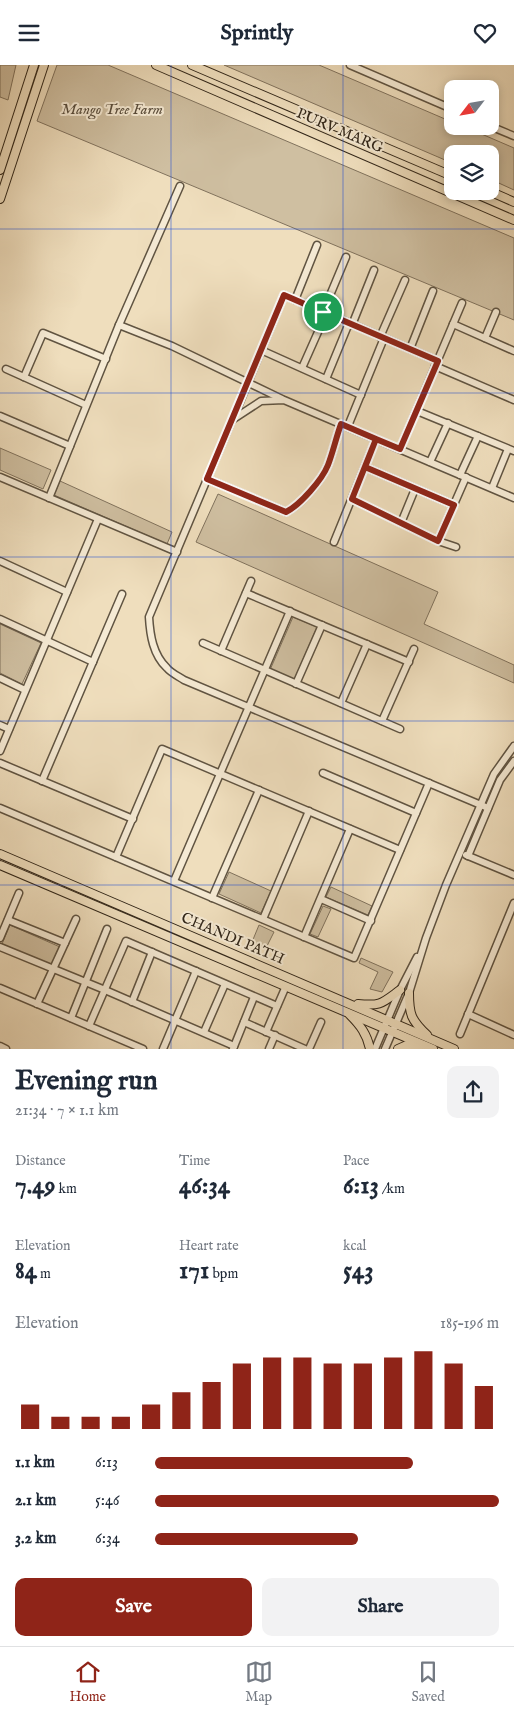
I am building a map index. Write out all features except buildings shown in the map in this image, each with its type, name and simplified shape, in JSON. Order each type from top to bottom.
[{"type":"main road","points":[[0,170],[34,65]]},
{"type":"main road","points":[[0,199],[44,65]]},
{"type":"main road","name":"PURV MARG","points":[[156,65],[514,220]]},
{"type":"main road","name":"PURV MARG","points":[[192,65],[444,173]]},
{"type":"main road","points":[[499,195],[514,202]]},
{"type":"main road","name":"CHANDI PATH","points":[[0,854],[348,1003],[386,1024],[430,1044],[454,1049]]},
{"type":"main road","name":"CHANDI PATH","points":[[0,865],[346,1011],[386,1024]]},
{"type":"main road","points":[[348,1003],[375,1006],[400,990]]},
{"type":"main road","points":[[409,993],[409,1013],[430,1044]]},
{"type":"main road","points":[[346,1011],[368,1036],[370,1049]]},
{"type":"main road","points":[[398,1049],[407,1045],[430,1044]]},
{"type":"street","points":[[350,65],[444,106]]},
{"type":"street","points":[[499,130],[514,136]]},
{"type":"street","points":[[49,498],[119,325],[180,186]]},
{"type":"street","points":[[295,300],[317,245]]},
{"type":"street","points":[[302,368],[346,257]]},
{"type":"street","points":[[326,379],[374,270]]},
{"type":"street","points":[[348,426],[405,280]]},
{"type":"street","points":[[410,349],[433,291]]},
{"type":"street","points":[[488,809],[184,680],[167,668],[156,651],[150,635],[149,617],[284,295],[410,349],[437,364],[514,400]]},
{"type":"street","points":[[400,449],[462,303]]},
{"type":"street","points":[[485,338],[496,312]]},
{"type":"street","points":[[453,324],[514,350]]},
{"type":"street","points":[[119,325],[172,346],[284,400],[514,498]]},
{"type":"street","points":[[24,377],[43,333],[106,359]]},
{"type":"street","points":[[260,350],[361,395]]},
{"type":"street","points":[[6,369],[86,405]]},
{"type":"street","points":[[232,420],[261,401],[284,400]]},
{"type":"street","points":[[417,411],[511,450],[492,488]]},
{"type":"street","points":[[0,416],[70,446]]},
{"type":"street","points":[[430,462],[448,423]]},
{"type":"street","points":[[207,479],[286,512],[294,508],[327,468],[341,424]]},
{"type":"street","points":[[438,541],[454,505],[478,436]]},
{"type":"street","points":[[334,542],[376,439]]},
{"type":"street","points":[[365,467],[454,505]]},
{"type":"street","points":[[0,477],[177,552]]},
{"type":"street","points":[[401,523],[415,489]]},
{"type":"street","points":[[352,499],[438,541],[456,547]]},
{"type":"street","points":[[0,751],[98,519]]},
{"type":"street","points":[[0,561],[67,592]]},
{"type":"street","points":[[221,651],[251,581]]},
{"type":"street","points":[[246,593],[409,662]]},
{"type":"street","points":[[42,781],[122,594]]},
{"type":"street","points":[[174,881],[290,611]]},
{"type":"street","points":[[0,619],[93,662]]},
{"type":"street","points":[[296,684],[322,625]]},
{"type":"street","points":[[203,643],[400,729]]},
{"type":"street","points":[[341,703],[367,644]]},
{"type":"street","points":[[382,721],[414,649]]},
{"type":"street","points":[[0,678],[26,690]]},
{"type":"street","points":[[0,725],[9,729]]},
{"type":"street","points":[[385,1049],[409,993],[426,938],[460,852],[494,775],[514,746]]},
{"type":"street","points":[[116,857],[162,749],[400,851]]},
{"type":"street","points":[[468,856],[500,780],[514,761]]},
{"type":"street","points":[[0,763],[133,819]]},
{"type":"street","points":[[323,773],[416,813]]},
{"type":"street","points":[[0,808],[354,958],[429,783]]},
{"type":"street","points":[[212,898],[259,790]]},
{"type":"street","points":[[263,919],[309,811]]},
{"type":"street","points":[[304,937],[350,829]]},
{"type":"street","points":[[460,852],[514,875]]},
{"type":"street","points":[[0,938],[19,893]]},
{"type":"street","points":[[321,899],[370,921]]},
{"type":"street","points":[[460,1034],[514,903]]},
{"type":"street","points":[[37,1004],[76,919]]},
{"type":"street","points":[[8,920],[65,943]]},
{"type":"street","points":[[71,1018],[107,929]]},
{"type":"street","points":[[375,1049],[400,990],[426,938]]},
{"type":"street","points":[[89,1026],[126,941],[277,1006]]},
{"type":"street","points":[[0,947],[204,1032],[233,1047],[254,997]]},
{"type":"street","points":[[132,1002],[152,952]]},
{"type":"street","points":[[163,1049],[196,971]]},
{"type":"street","points":[[204,1032],[225,984]]},
{"type":"street","points":[[266,1031],[286,986]]},
{"type":"street","points":[[1,991],[37,1004],[143,1049]]},
{"type":"street","points":[[468,1014],[514,1035]]},
{"type":"street","points":[[244,1022],[304,1049]]},
{"type":"street","points":[[309,1049],[321,1022]]},
{"type":"street","points":[[269,1049],[275,1035]]},
{"type":"street","points":[[0,1046],[6,1049]]},
{"type":"green space","points":[[0,65],[16,65],[8,100],[0,97]]},
{"type":"green space","name":"Mango Tree Farm","points":[[57,65],[108,65],[514,238],[514,320],[37,121]]},
{"type":"green space","points":[[224,65],[319,65],[444,119],[444,135],[484,135],[514,148],[514,190],[499,183],[499,145],[444,145],[444,160]]},
{"type":"green space","points":[[0,448],[51,470],[43,489],[0,470]]},
{"type":"green space","points":[[60,481],[172,532],[167,544],[54,495]]},
{"type":"green space","points":[[218,494],[438,592],[424,624],[514,665],[514,683],[196,542]]},
{"type":"green space","points":[[293,617],[317,627],[294,680],[270,670]]},
{"type":"green space","points":[[0,624],[41,643],[22,684],[0,673]]},
{"type":"green space","points":[[229,872],[271,891],[261,913],[219,894]]},
{"type":"green space","points":[[331,887],[372,906],[368,915],[326,897]]},
{"type":"green space","points":[[323,906],[331,909],[318,937],[310,934]]},
{"type":"green space","points":[[10,925],[60,947],[52,965],[2,944]]},
{"type":"green space","points":[[259,925],[274,932],[266,948],[252,942]]},
{"type":"green space","points":[[361,958],[393,972],[382,992],[370,989],[378,972],[359,963]]},
{"type":"route","points":[[323,312],[284,295],[207,479],[286,512],[294,508],[311,490],[327,468],[341,424],[376,439],[352,499],[438,541],[454,505],[365,467],[376,439],[400,449],[438,361],[323,312]]}]
